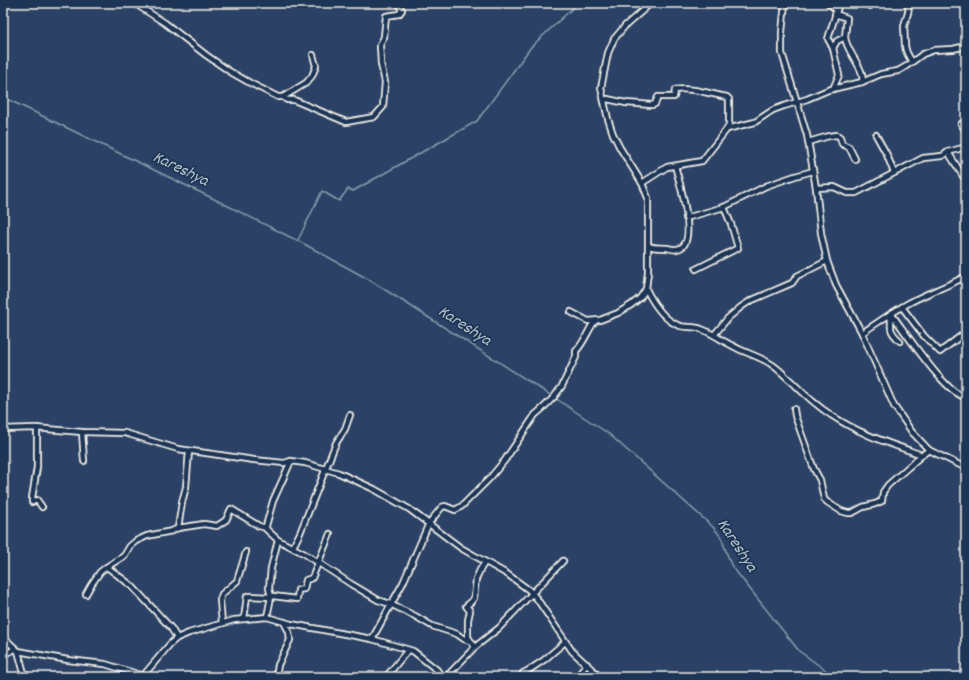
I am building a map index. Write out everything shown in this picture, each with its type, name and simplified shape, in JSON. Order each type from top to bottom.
[{"type":"street","points":[[134,3],[165,23],[229,71],[250,84],[275,96],[284,97],[287,100],[294,100],[346,122],[374,117],[382,107],[385,82],[381,64],[380,45],[384,37],[386,16],[399,14],[402,10],[400,3]]},
{"type":"street","points":[[571,312],[588,321],[595,321],[618,313],[640,298],[646,289],[649,246],[648,198],[642,183],[613,134],[604,101],[602,81],[610,46],[614,39],[625,26],[651,3]]},
{"type":"street","points":[[785,3],[782,32],[782,53],[798,102],[808,142],[816,188],[821,233],[827,261],[836,285],[862,333],[894,406],[912,432],[929,450],[966,468]]},
{"type":"street","points":[[828,3],[836,12],[847,18],[845,37],[846,44],[862,75],[862,82]]},
{"type":"street","points":[[833,89],[839,75],[833,48],[828,39],[839,3]]},
{"type":"street","points":[[861,3],[870,6]]},
{"type":"street","points":[[907,3],[909,6],[904,28],[906,49],[912,62]]},
{"type":"street","points":[[833,48],[837,41],[845,37]]},
{"type":"street","points":[[727,129],[755,122],[773,110],[833,89],[862,82],[881,74],[898,71],[923,54],[934,50],[953,49],[966,46]]},
{"type":"street","points":[[284,97],[306,83],[312,76],[316,66],[313,54]]},
{"type":"street","points":[[604,101],[607,100],[652,105],[655,104],[658,97],[674,97],[675,90],[699,90],[714,95],[727,96],[729,100],[729,124],[727,129],[702,161],[664,168],[642,183]]},
{"type":"street","points":[[961,124],[966,131]]},
{"type":"street","points":[[808,142],[837,135],[840,137],[842,144],[848,147],[855,159]]},
{"type":"street","points":[[876,135],[887,155],[894,173]]},
{"type":"street","points":[[816,188],[834,187],[847,193],[856,194],[923,158],[942,156],[948,152],[966,147]]},
{"type":"street","points":[[948,152],[966,181]]},
{"type":"street","points":[[649,246],[655,249],[674,249],[681,248],[685,244],[687,235],[683,193],[675,166]]},
{"type":"street","points":[[686,218],[724,206],[766,186],[813,171]]},
{"type":"street","points":[[696,269],[738,248],[724,206]]},
{"type":"street","points":[[714,335],[728,318],[750,301],[789,285],[797,276],[827,261]]},
{"type":"street","points":[[862,333],[902,307],[931,292],[944,288],[966,276]]},
{"type":"street","points":[[646,289],[656,306],[674,323],[684,327],[695,327],[772,364],[808,398],[831,415],[874,438],[922,455]]},
{"type":"street","points":[[902,307],[924,336],[940,352],[966,332]]},
{"type":"street","points":[[891,314],[891,328],[893,334],[900,341]]},
{"type":"street","points":[[891,314],[926,362],[957,394],[966,396]]},
{"type":"street","points":[[372,639],[390,604],[403,583],[429,523],[442,507],[445,506],[455,510],[462,506],[490,478],[505,460],[535,415],[549,403],[562,386],[576,357],[576,351],[595,321]]},
{"type":"street","points":[[794,409],[795,416],[814,469],[820,480],[824,499],[841,512],[852,513],[863,507],[882,501],[883,492],[888,484],[929,450]]},
{"type":"street","points":[[292,547],[300,533],[325,469],[336,443],[345,429],[350,414]]},
{"type":"street","points":[[37,428],[37,467],[32,502],[39,502],[42,507]]},
{"type":"street","points":[[3,429],[37,428],[131,434],[162,445],[189,451],[284,463],[291,461],[339,473],[374,489],[409,509],[461,548],[507,574],[532,593],[548,614],[572,651],[600,677]]},
{"type":"street","points":[[82,432],[84,461]]},
{"type":"street","points":[[178,528],[186,487],[189,451]]},
{"type":"street","points":[[266,528],[273,501],[291,461]]},
{"type":"street","points":[[86,594],[96,578],[107,567],[124,556],[130,546],[136,541],[147,536],[172,532],[178,528],[204,524],[217,526],[226,520],[231,509],[259,526],[266,528],[278,540],[318,562],[378,600],[415,616],[432,626],[457,634],[470,641]]},
{"type":"street","points":[[244,619],[247,596],[273,596],[297,599],[298,590],[304,589],[306,580],[312,578],[330,534]]},
{"type":"street","points":[[267,617],[271,597],[269,588],[271,568],[278,540]]},
{"type":"street","points":[[222,623],[220,600],[222,594],[237,581],[246,552]]},
{"type":"street","points":[[446,677],[475,646],[499,628],[563,561]]},
{"type":"street","points":[[475,646],[470,641],[468,636],[468,620],[470,611],[466,606],[472,602],[474,598],[476,579],[485,562]]},
{"type":"street","points":[[107,567],[132,586],[171,628],[177,638]]},
{"type":"street","points":[[3,653],[16,650],[68,660],[105,664],[145,676],[170,644],[177,638],[222,623],[267,617],[284,622],[372,639],[413,651],[437,670],[442,677]]},
{"type":"street","points":[[276,677],[278,665],[290,640],[289,632],[284,622]]},
{"type":"street","points":[[3,637],[16,650],[25,677]]},
{"type":"street","points":[[521,677],[523,673],[544,660],[565,642]]},
{"type":"street","points":[[386,677],[408,650]]},
{"type":"street","points":[[577,677],[587,664]]},
{"type":"waterway","points":[[298,240],[322,191],[339,201],[348,189],[353,191],[477,121],[531,47],[578,3]]},
{"type":"waterway","name":"Kareshya","points":[[3,97],[306,245],[368,279],[552,396]]},
{"type":"waterway","name":"Kareshya","points":[[555,398],[609,434],[713,527],[721,537],[731,565],[799,651],[835,677]]}]
